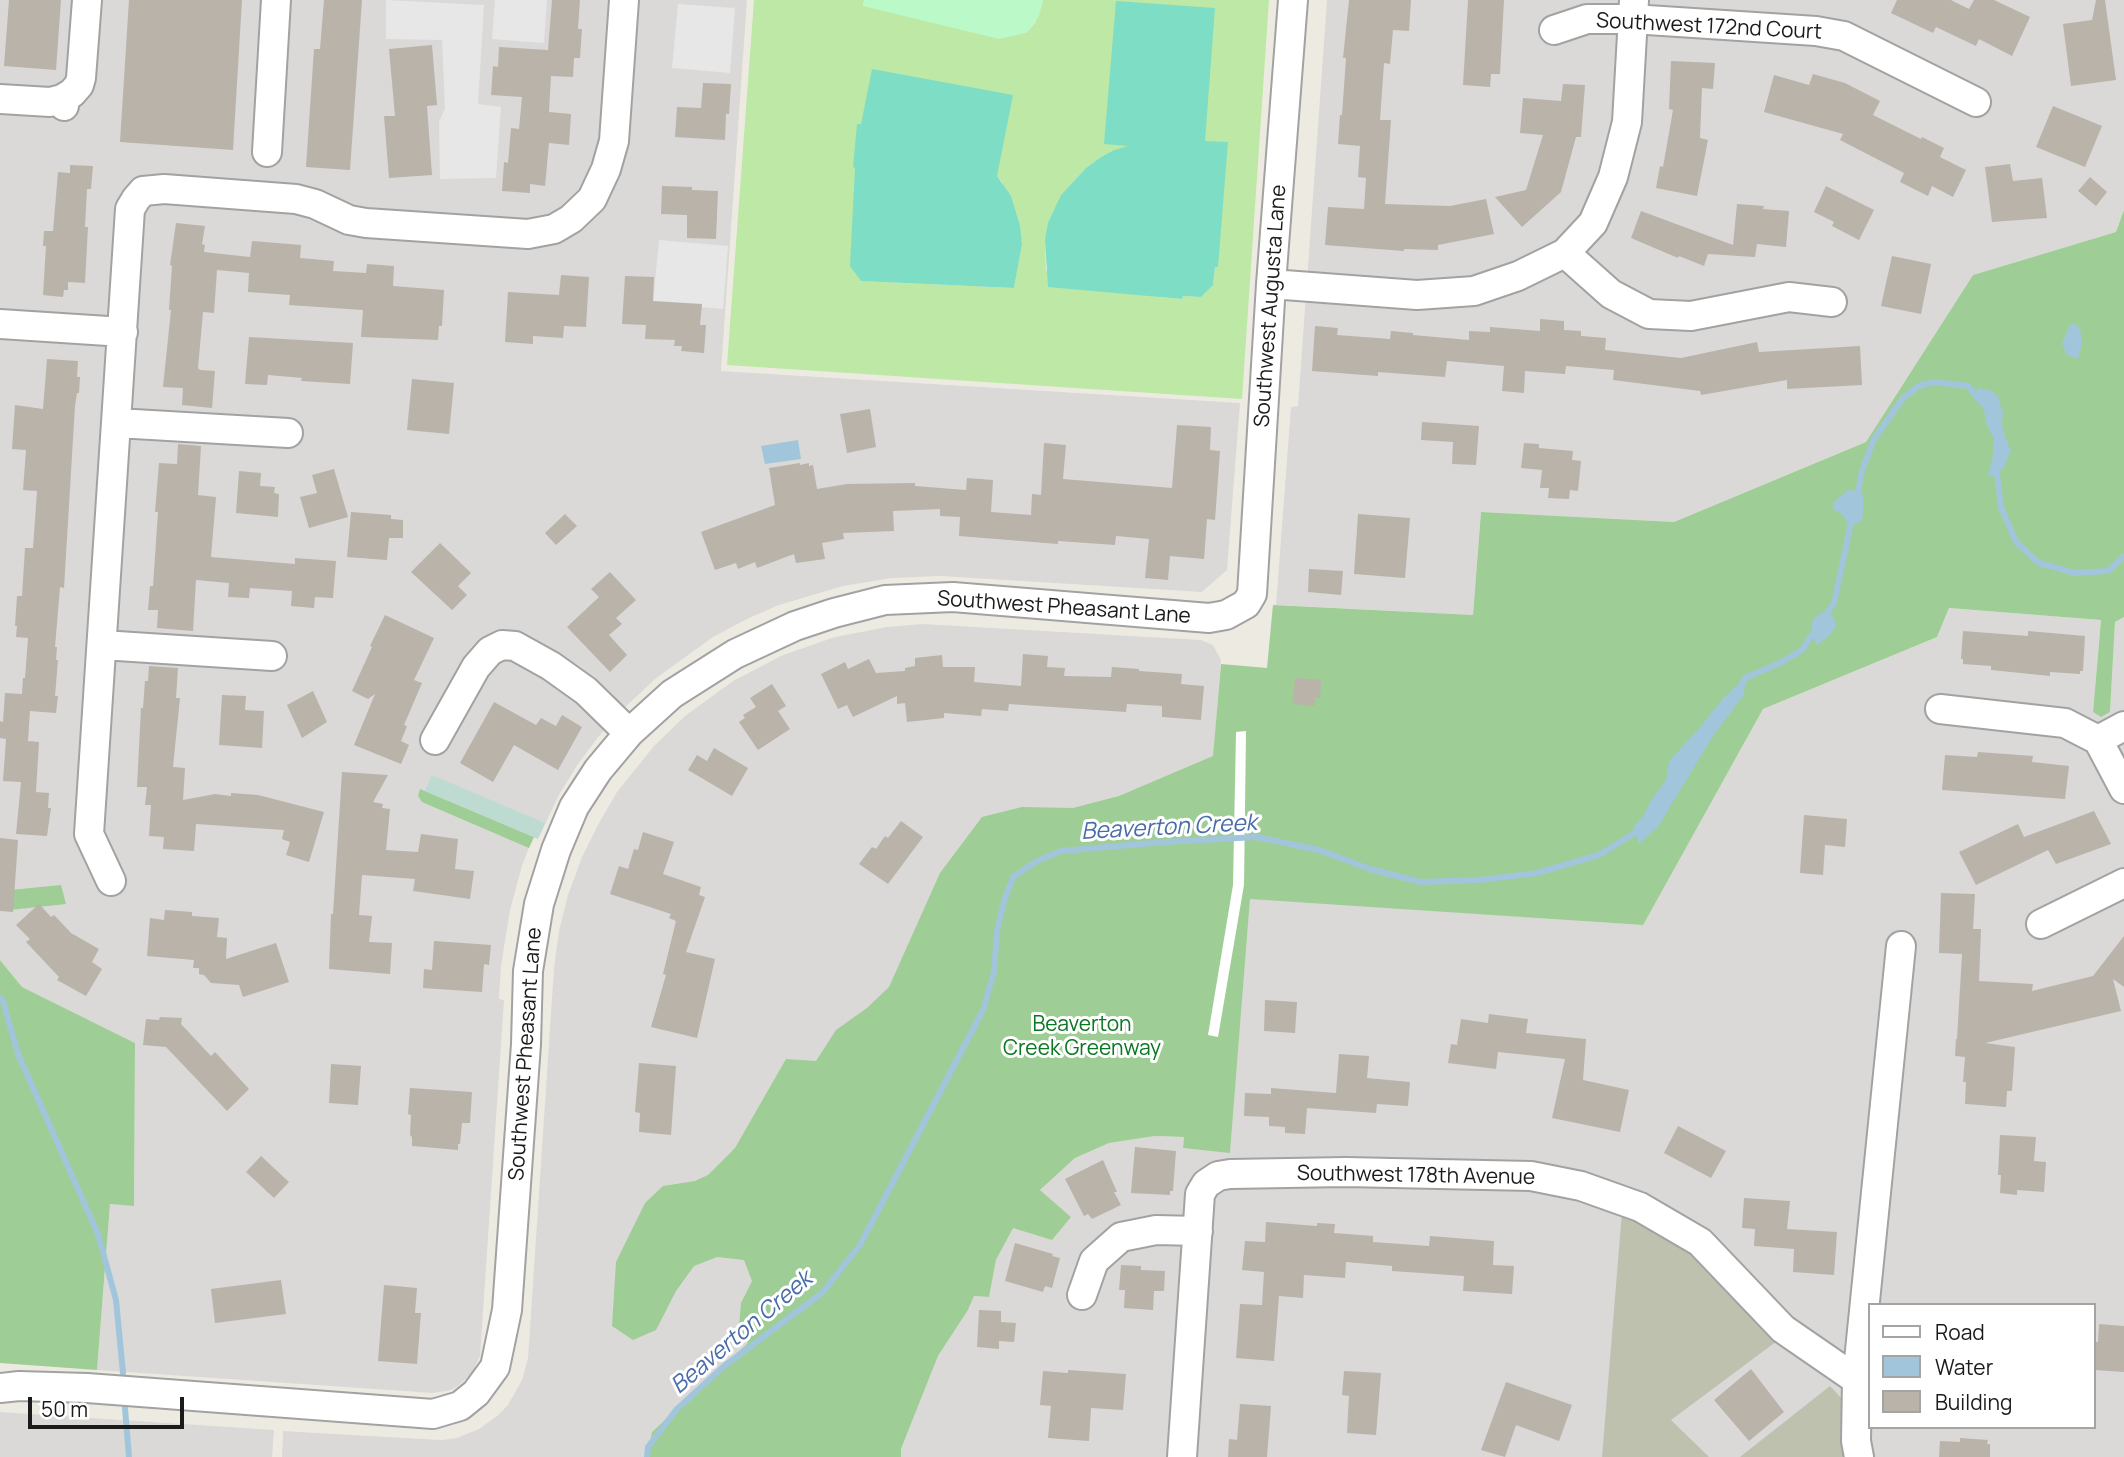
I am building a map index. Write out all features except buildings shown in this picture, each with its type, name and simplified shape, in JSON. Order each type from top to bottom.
[{"type":"street","points":[[0,99],[63,103],[72,93],[81,78],[87,0]]},
{"type":"street","points":[[267,152],[276,0]]},
{"type":"street","points":[[111,881],[89,834],[130,209],[143,191],[157,189],[296,199],[315,204],[349,220],[366,223],[527,234],[554,229],[571,219],[592,199],[606,169],[614,141],[624,0]]},
{"type":"street","name":"Southwest Augusta Lane","points":[[1240,608],[1252,594],[1271,284],[1293,0]]},
{"type":"street","points":[[1271,284],[1418,295],[1475,291],[1518,276],[1565,253],[1593,223],[1613,177],[1627,122],[1633,10]]},
{"type":"street","name":"Southwest 172nd Court","points":[[1554,30],[1587,19],[1633,10],[1816,31],[1844,36],[1976,103]]},
{"type":"street","points":[[1565,253],[1611,294],[1649,314],[1691,316],[1789,297],[1832,302]]},
{"type":"street","points":[[0,324],[123,332]]},
{"type":"street","points":[[117,423],[288,433]]},
{"type":"street","name":"Southwest Pheasant Lane","points":[[0,1388],[87,1388],[433,1414],[460,1406],[476,1393],[495,1367],[507,1310],[526,1045],[528,971],[539,904],[556,850],[574,807],[598,770],[629,733],[672,694],[735,654],[795,626],[885,600],[953,597],[1209,618],[1226,615],[1240,608]]},
{"type":"street","points":[[102,645],[272,656]]},
{"type":"street","points":[[435,740],[476,667],[490,651],[502,645],[515,646],[551,666],[586,691],[629,733]]},
{"type":"street","points":[[1940,709],[2065,723],[2098,740],[2124,789]]},
{"type":"street","points":[[2098,740],[2124,726]]},
{"type":"street","points":[[2041,924],[2124,883]]},
{"type":"street","points":[[1859,1457],[1856,1441],[1857,1380],[1901,946]]},
{"type":"street","name":"Southwest 178th Avenue","points":[[1198,1231],[1200,1194],[1206,1184],[1218,1176],[1230,1174],[1346,1172],[1531,1176],[1581,1186],[1640,1207],[1700,1242],[1783,1329],[1857,1380]]},
{"type":"street","points":[[1082,1294],[1094,1261],[1121,1237],[1156,1230],[1198,1231],[1182,1457]]},
{"type":"shaded area","points":[[0,0],[747,0],[721,371],[1240,403],[1227,570],[1202,592],[940,576],[892,578],[843,586],[779,605],[713,637],[655,679],[599,736],[560,793],[538,839],[533,837],[510,910],[501,966],[499,999],[504,1000],[480,1356],[472,1373],[451,1390],[433,1393],[97,1370],[110,1204],[134,1205],[135,1043],[22,987],[0,960],[0,911],[66,903],[63,895],[0,891]]},
{"type":"shaded area","points":[[386,0],[484,5],[478,104],[501,107],[496,178],[440,179],[439,122],[445,108],[442,40],[386,39]]},
{"type":"shaded area","points":[[495,0],[547,0],[544,43],[492,39]]},
{"type":"shaded area","points":[[1327,0],[2124,0],[2124,210],[2116,232],[1973,275],[1866,442],[1674,522],[1481,512],[1473,615],[1276,605],[1291,407],[1298,406]]},
{"type":"shaded area","points":[[678,4],[735,8],[730,73],[672,68]]},
{"type":"shaded area","points":[[659,240],[728,246],[723,309],[653,303]]},
{"type":"shaded area","points":[[1949,608],[2101,620],[2093,711],[2110,712],[2115,622],[2124,617],[2124,1457],[901,1457],[901,1449],[938,1356],[974,1296],[989,1297],[996,1260],[1013,1227],[1071,1217],[1040,1190],[1075,1158],[1109,1143],[1155,1136],[1184,1137],[1183,1148],[1230,1152],[1250,898],[1642,925],[1763,709],[1937,637]]},
{"type":"shaded area","points":[[923,624],[1201,640],[1213,645],[1221,660],[1208,827],[846,1254],[652,1432],[647,1457],[282,1457],[283,1431],[441,1440],[457,1438],[479,1429],[508,1405],[522,1380],[528,1358],[554,968],[559,931],[582,857],[599,823],[617,792],[654,746],[685,716],[733,681],[783,655],[835,637],[887,627]]},
{"type":"shaded area","points":[[432,775],[545,823],[538,839],[425,791]]},
{"type":"shaded area","points":[[1622,1212],[1666,1232],[1712,1269],[1777,1341],[1671,1420],[1709,1457],[1602,1457]]},
{"type":"shaded area","points":[[1830,1386],[1843,1400],[1845,1457],[1740,1457]]},
{"type":"shaded area","points":[[0,1412],[274,1430],[272,1457],[0,1457]]},
{"type":"green space","points":[[754,0],[864,0],[863,5],[1026,33],[1035,23],[1043,0],[1269,0],[1242,399],[727,365]],"holes":[[[1135,145],[1215,267],[1213,284],[1201,297],[1157,297],[1046,271],[1045,240],[1061,195],[1086,168],[1101,157],[1114,150]],[[989,167],[1002,182],[1022,243],[1014,288],[861,281]]]},
{"type":"green space","points":[[864,0],[1043,0],[1039,16],[1026,33],[999,39],[863,6]]},
{"type":"green space","points":[[1116,1],[1215,8],[1205,141],[1228,142],[1218,267],[1215,267],[1213,285],[1201,297],[1183,296],[1182,299],[1048,287],[1045,240],[1048,223],[1061,195],[1086,168],[1101,157],[1128,146],[1104,144]]},
{"type":"green space","points":[[872,69],[1013,95],[997,176],[1011,196],[1020,226],[1022,244],[1014,288],[861,281],[850,266],[857,124],[861,124]]},
{"type":"green space","name":"Beaverton Creek Greenway","points":[[2124,210],[2124,617],[2115,622],[2110,712],[2101,717],[2093,712],[2101,620],[1949,608],[1937,637],[1763,709],[1643,925],[1250,899],[1230,1153],[1183,1148],[1184,1137],[1155,1136],[1109,1143],[1075,1158],[1040,1190],[1071,1217],[1052,1240],[1013,1228],[996,1260],[989,1297],[974,1296],[938,1356],[901,1449],[901,1457],[647,1457],[652,1432],[748,1343],[739,1326],[741,1303],[752,1281],[744,1260],[717,1257],[694,1266],[676,1291],[656,1330],[633,1340],[612,1326],[616,1262],[645,1203],[663,1186],[695,1181],[708,1175],[735,1148],[786,1059],[816,1061],[836,1030],[867,1008],[889,987],[940,873],[982,817],[1022,807],[1073,808],[1119,796],[1213,756],[1221,664],[1267,668],[1273,605],[1473,615],[1481,512],[1674,522],[1866,442],[1973,275],[2116,232]]},
{"type":"green space","points":[[420,789],[534,837],[529,848],[422,802],[418,796]]},
{"type":"green space","points":[[61,885],[66,904],[0,911],[0,891]]},
{"type":"green space","points":[[0,960],[22,987],[135,1043],[134,1206],[110,1204],[97,1370],[0,1363]]},
{"type":"water","points":[[2073,323],[2080,328],[2082,343],[2078,359],[2067,355],[2062,344],[2069,326]]},
{"type":"water","points":[[1978,388],[1990,390],[1998,396],[2003,413],[2002,425],[2011,450],[2003,469],[1992,477],[1988,475],[1994,439],[1976,394]]},
{"type":"water","points":[[798,440],[801,459],[765,464],[761,446]]},
{"type":"water","points":[[1849,489],[1863,494],[1863,510],[1862,521],[1849,526],[1843,515],[1833,509],[1833,503]]},
{"type":"water","points":[[1826,610],[1834,618],[1836,627],[1816,646],[1811,624],[1815,617]]},
{"type":"water","points":[[1747,677],[1743,696],[1713,736],[1658,827],[1639,844],[1633,827],[1644,815],[1666,780],[1669,761],[1724,697]]},
{"type":"pier","points":[[1246,731],[1244,885],[1218,1037],[1208,1035],[1233,885],[1236,732]]},
{"type":"waterway","name":"Beaverton Creek","points":[[1856,501],[1862,471],[1874,439],[1903,398],[1919,386],[1934,382],[1968,386],[1982,403]]},
{"type":"waterway","name":"Beaverton Creek","points":[[1996,465],[2001,507],[2016,542],[2039,563],[2075,573],[2108,571],[2124,556]]},
{"type":"waterway","name":"Beaverton Creek","points":[[1824,618],[1834,603],[1852,518]]},
{"type":"waterway","name":"Beaverton Creek","points":[[1742,683],[1747,677],[1802,650],[1816,629]]},
{"type":"waterway","name":"Beaverton Creek","points":[[647,1457],[648,1447],[676,1410],[723,1367],[822,1293],[860,1245],[983,1010],[994,972],[997,931],[1013,877],[1037,861],[1061,851],[1257,837],[1319,850],[1370,869],[1421,882],[1479,880],[1537,873],[1599,855],[1641,829]]},
{"type":"waterway","points":[[0,998],[18,1054],[98,1234],[116,1300],[123,1373]]},
{"type":"waterway","points":[[125,1408],[129,1457]]}]
